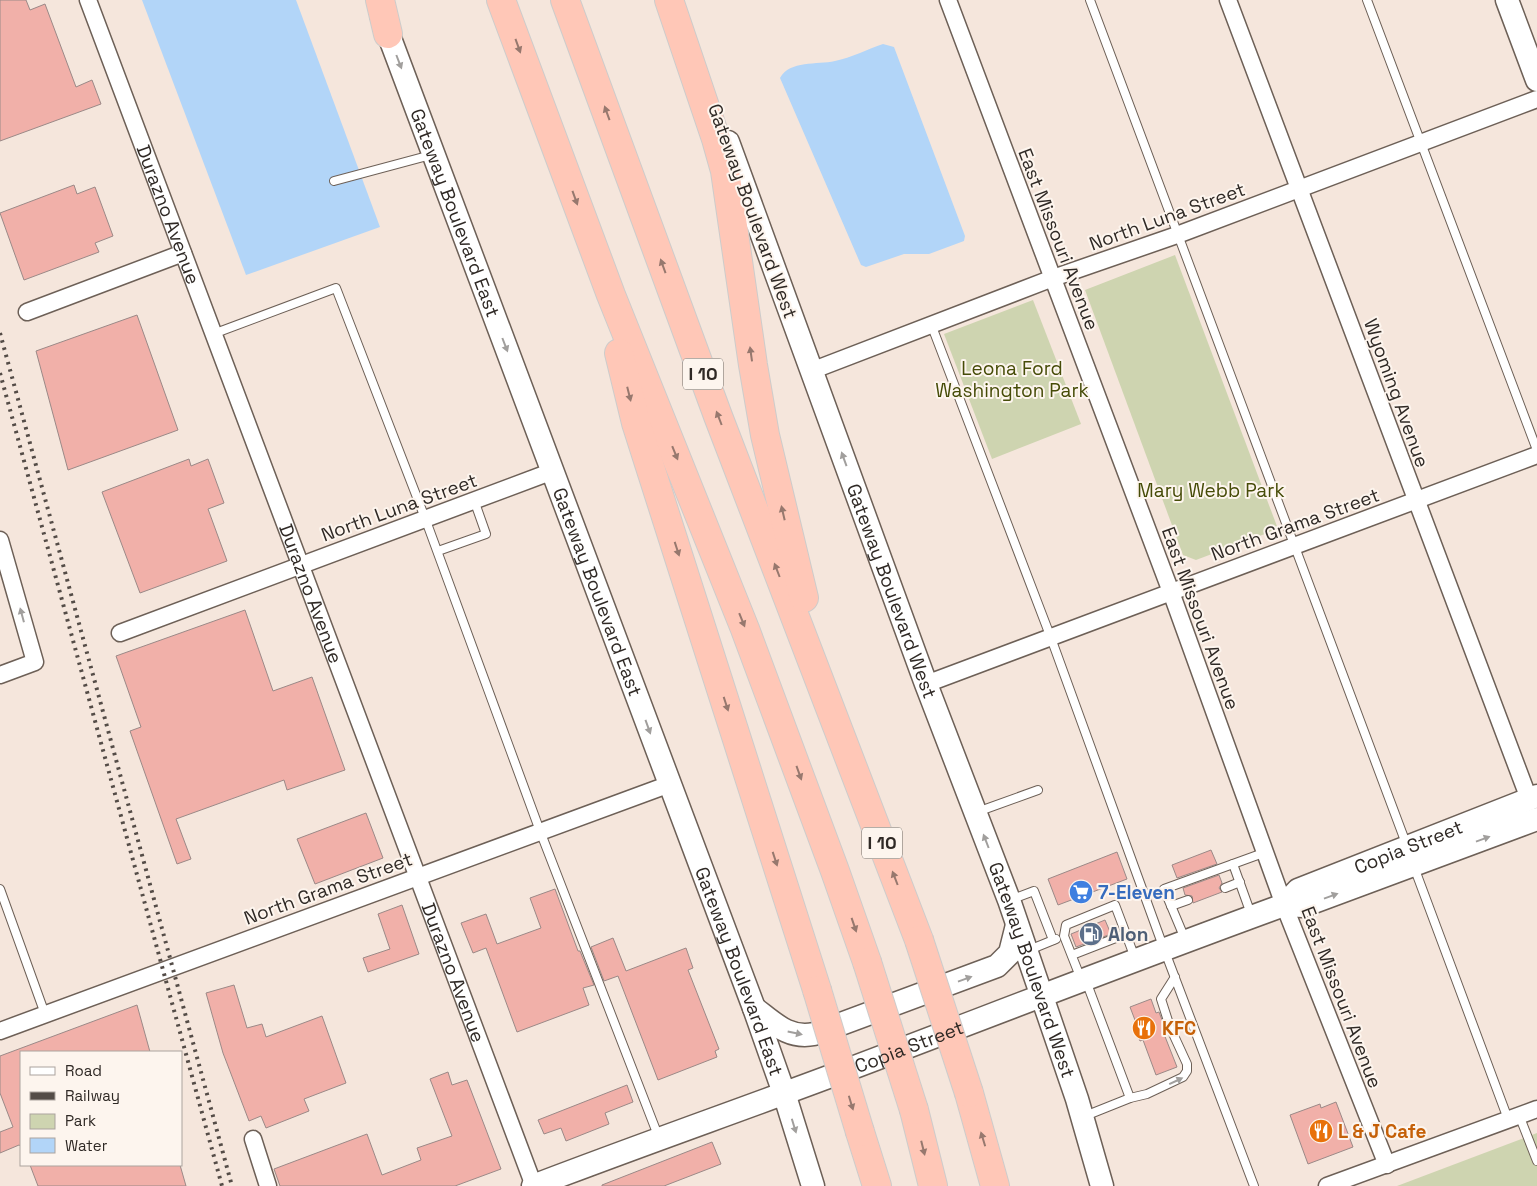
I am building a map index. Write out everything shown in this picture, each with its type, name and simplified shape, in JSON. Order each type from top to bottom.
[{"type":"highway","points":[[380,0],[388,34]]},
{"type":"highway","points":[[501,0],[610,295],[745,629],[832,862],[867,962],[914,1110],[933,1186]]},
{"type":"highway","name":"I 10","points":[[565,0],[715,407],[919,940],[969,1093],[995,1186]]},
{"type":"highway","points":[[670,0],[725,172],[753,365],[766,435],[798,576],[844,746]]},
{"type":"highway","points":[[610,295],[620,356],[636,423],[817,990],[877,1186]]},
{"type":"main road","name":"Gateway Boulevard East","points":[[375,0],[754,1008],[784,1093],[813,1186]]},
{"type":"main road","name":"Gateway Boulevard West","points":[[670,0],[715,107],[926,684],[1009,900],[1083,1117],[1102,1186]]},
{"type":"main road","points":[[1507,0],[1537,80]]},
{"type":"main road","name":"Copia Street","points":[[533,1186],[1284,904],[1298,890],[1410,856],[1535,811]]},
{"type":"main road","points":[[754,1008],[788,1033],[797,1035],[814,1034],[997,966],[1010,953],[1017,925]]},
{"type":"street","name":"Durazno Avenue","points":[[88,0],[533,1186]]},
{"type":"street","name":"East Missouri Avenue","points":[[948,0],[1171,592],[1284,904],[1387,1165]]},
{"type":"street","name":"Wyoming Avenue","points":[[1228,0],[1535,811]]},
{"type":"street","name":"North Luna Street","points":[[811,370],[1053,278],[1177,235],[1537,99]]},
{"type":"street","points":[[27,312],[183,253]]},
{"type":"street","name":"North Grama Street","points":[[926,684],[1537,455]]},
{"type":"street","name":"North Luna Street","points":[[120,633],[553,471]]},
{"type":"street","points":[[0,540],[34,662],[0,675]]},
{"type":"street","name":"North Grama Street","points":[[0,1031],[670,784]]},
{"type":"street","points":[[1327,1186],[1537,1108]]},
{"type":"street","points":[[253,1138],[268,1186]]},
{"type":"lane","points":[[1090,0],[1410,856],[1514,1117],[1537,1161]]},
{"type":"lane","points":[[1367,0],[1537,450]]},
{"type":"lane","points":[[334,181],[434,155]]},
{"type":"lane","points":[[213,334],[336,288],[438,552],[540,831],[659,1138]]},
{"type":"lane","points":[[931,324],[1051,638],[1164,949],[1254,1186]]},
{"type":"lane","points":[[438,552],[486,534],[474,500]]},
{"type":"lane","points":[[975,813],[1038,790]]},
{"type":"lane","points":[[1185,941],[1164,889],[1266,852]]},
{"type":"lane","points":[[1232,864],[1252,916]]},
{"type":"lane","points":[[1225,888],[1240,882]]},
{"type":"lane","points":[[0,889],[45,1014]]},
{"type":"lane","points":[[1009,900],[1034,891],[1053,940]]},
{"type":"lane","points":[[1171,906],[1188,900]]},
{"type":"lane","points":[[1130,1098],[1064,936],[1066,925],[1115,905],[1136,960]]},
{"type":"lane","points":[[1072,955],[1126,934]]},
{"type":"lane","points":[[1026,951],[1064,936]]},
{"type":"lane","points":[[1083,1117],[1130,1098],[1147,1094],[1183,1078],[1187,1071],[1187,1064],[1170,1027],[1161,999],[1175,977]]},
{"type":"green space","name":"Mary Webb Park","points":[[1175,255],[1278,529],[1196,560],[1183,555],[1085,290]]},
{"type":"green space","name":"Leona Ford Washington Park","points":[[1033,300],[1081,424],[992,459],[944,334]]},
{"type":"green space","points":[[1537,1133],[1537,1186],[1397,1186]]},
{"type":"water","points":[[142,0],[296,0],[380,227],[246,275]]},
{"type":"water","points":[[883,44],[894,47],[965,236],[964,241],[929,254],[904,254],[866,267],[861,265],[780,78],[790,68],[804,64],[841,60]]},
{"type":"building","points":[[0,0],[26,0],[30,10],[45,4],[76,87],[92,80],[101,104],[0,141]]},
{"type":"building","points":[[74,185],[77,194],[95,187],[113,236],[95,243],[99,252],[24,280],[0,213]]},
{"type":"building","points":[[137,315],[178,430],[68,470],[36,351]]},
{"type":"building","points":[[189,459],[191,466],[208,459],[224,503],[208,509],[227,561],[140,593],[102,492]]},
{"type":"building","points":[[245,610],[273,691],[312,677],[345,770],[287,790],[284,780],[176,819],[191,859],[177,864],[130,731],[141,727],[116,656]]},
{"type":"building","points":[[366,813],[383,858],[315,884],[297,839]]},
{"type":"building","points":[[1211,850],[1217,864],[1177,878],[1172,865]]},
{"type":"building","points":[[1117,852],[1127,879],[1058,905],[1048,879]]},
{"type":"building","points":[[1219,875],[1222,883],[1219,888],[1222,892],[1193,903],[1192,896],[1185,895],[1183,888]]},
{"type":"building","points":[[555,889],[578,951],[580,951],[594,985],[583,988],[589,1005],[517,1032],[486,948],[473,953],[461,923],[486,914],[497,944],[541,928],[530,898]]},
{"type":"building","points":[[402,905],[419,954],[368,972],[363,958],[390,949],[378,914]]},
{"type":"building","points":[[1105,920],[1111,934],[1076,947],[1071,934]]},
{"type":"building","points":[[613,938],[626,971],[686,948],[693,968],[688,970],[719,1049],[715,1051],[717,1057],[658,1080],[618,976],[604,981],[591,947]]},
{"type":"building","points":[[234,985],[247,1028],[262,1024],[266,1037],[322,1016],[346,1083],[304,1099],[309,1111],[266,1128],[261,1116],[249,1121],[223,1053],[206,993]]},
{"type":"building","points":[[1151,999],[1156,1013],[1159,1012],[1167,1033],[1164,1034],[1177,1067],[1156,1075],[1143,1040],[1140,1041],[1135,1029],[1138,1028],[1130,1007]]},
{"type":"building","points":[[137,1005],[150,1051],[20,1051],[20,1146],[0,1153],[0,1132],[13,1127],[0,1093],[0,1056]]},
{"type":"building","points":[[448,1072],[452,1085],[467,1080],[501,1169],[455,1186],[280,1186],[274,1169],[367,1134],[382,1175],[421,1160],[417,1148],[452,1136],[430,1079]]},
{"type":"building","points":[[627,1085],[633,1102],[605,1113],[609,1124],[566,1141],[561,1128],[544,1134],[538,1120]]},
{"type":"building","name":"L & J Cafe","points":[[1336,1102],[1353,1147],[1308,1164],[1290,1115],[1320,1104],[1321,1108]]},
{"type":"building","points":[[712,1142],[721,1164],[664,1186],[602,1186],[602,1185]]},
{"type":"building","points":[[30,1166],[180,1166],[186,1186],[38,1186]]},
{"type":"railway","points":[[0,333],[232,1186]]},
{"type":"railway","points":[[0,373],[222,1186]]},
{"type":"place","name":"7-Eleven","points":[[1081,892]]},
{"type":"place","name":"Alon","points":[[1091,934]]},
{"type":"place","name":"KFC","points":[[1144,1028]]},
{"type":"place","name":"L & J Cafe","points":[[1321,1131]]}]
